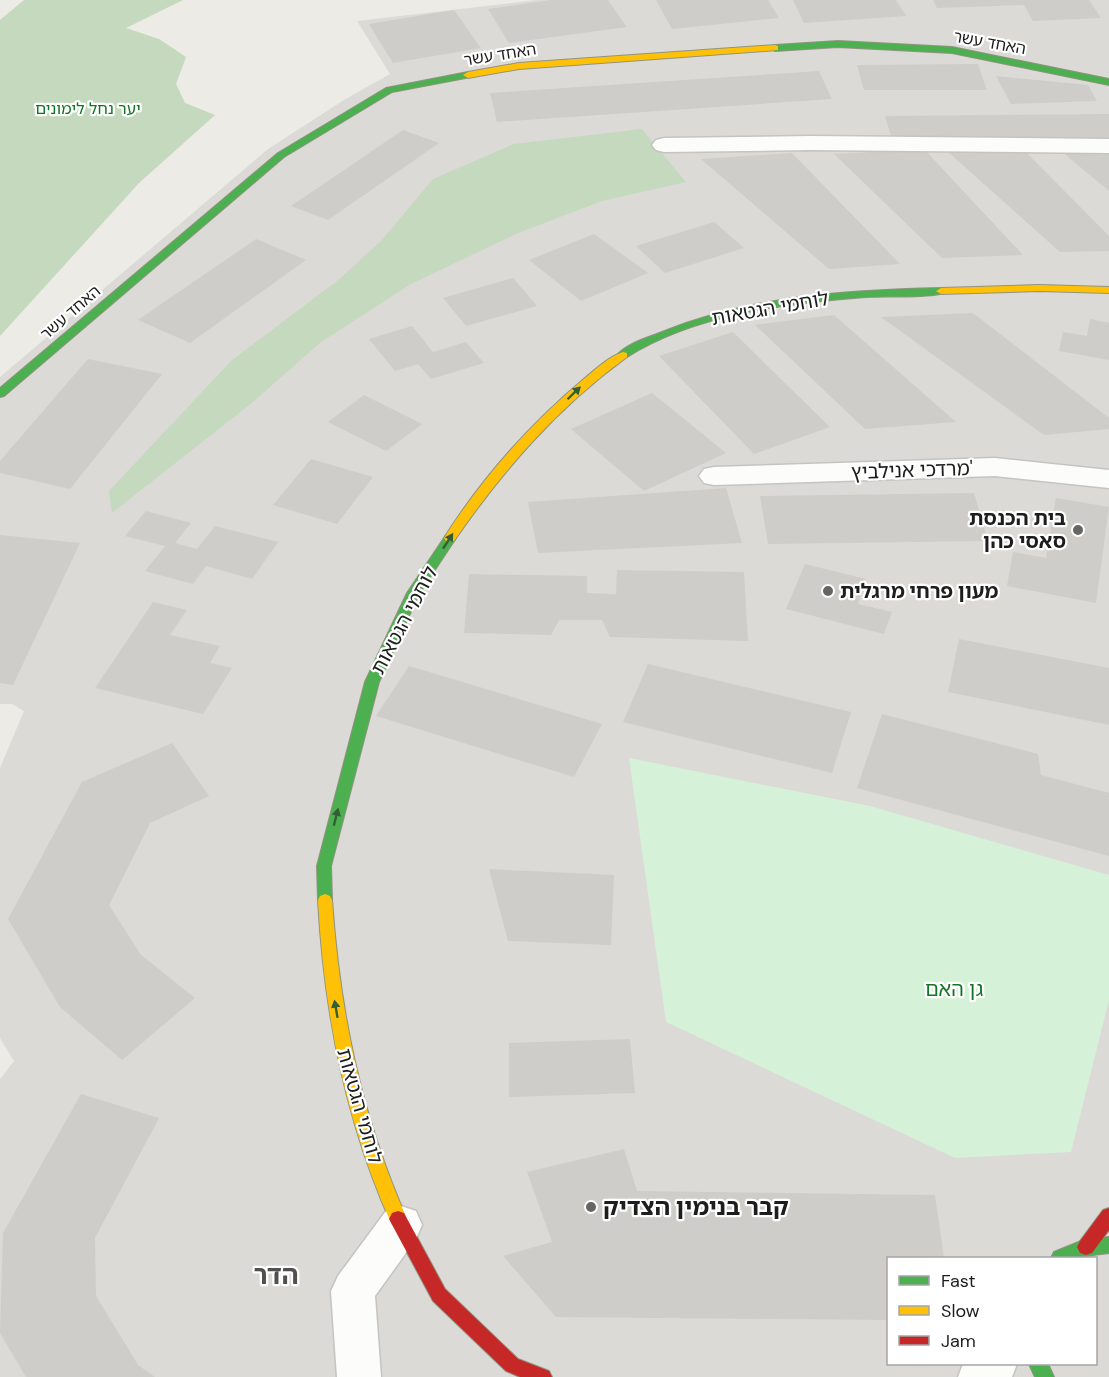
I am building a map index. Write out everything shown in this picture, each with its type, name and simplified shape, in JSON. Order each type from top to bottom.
[{"type":"street","name":"האחד עשר","points":[[0,394],[172,245],[281,155],[389,90],[519,66],[838,44],[952,50],[1109,82]]},
{"type":"street","points":[[664,145],[810,143],[1109,146]]},
{"type":"street","name":"לוחמי הגטאות","points":[[543,1377],[512,1365],[439,1295],[401,1225],[384,1189],[345,1066],[327,958],[324,866],[372,681],[413,593],[472,504],[524,441],[591,377],[636,346],[702,320],[768,304],[864,293],[1039,288],[1109,290]]},
{"type":"street","name":"מרדכי אנילביץ'","points":[[714,476],[995,467],[1109,479]]},
{"type":"street","points":[[1086,1247],[1109,1216]]},
{"type":"street","points":[[359,1377],[353,1291],[401,1225]]},
{"type":"street","points":[[1062,1257],[1086,1247],[1109,1245]]},
{"type":"street","points":[[980,1377],[995,1365]]},
{"type":"shaded area","points":[[537,0],[1109,0],[1109,1377],[0,1377],[0,1079],[14,1061],[0,1038],[0,768],[24,711],[12,704],[0,704],[0,377],[268,149],[344,100],[390,74],[357,21]]},
{"type":"green space","name":"יער נחל לימונים","points":[[24,0],[183,0],[126,28],[159,39],[186,57],[176,84],[185,103],[215,115],[139,183],[0,336],[0,20]]},
{"type":"green space","points":[[642,129],[686,182],[602,201],[518,233],[411,284],[321,342],[253,402],[112,513],[109,491],[232,360],[337,281],[381,241],[433,179],[514,144]]},
{"type":"green space","name":"גן האם","points":[[629,758],[870,806],[1109,875],[1109,1000],[1071,1152],[955,1158],[666,1022]]},
{"type":"building","points":[[551,0],[608,0],[627,27],[509,43],[488,9]]},
{"type":"building","points":[[656,0],[768,0],[779,18],[672,29]]},
{"type":"building","points":[[793,0],[896,0],[906,16],[804,23]]},
{"type":"building","points":[[933,0],[1089,0],[1101,18],[1033,21],[1024,5],[937,8]]},
{"type":"building","points":[[454,10],[481,48],[393,63],[369,24]]},
{"type":"building","points":[[978,64],[987,90],[864,90],[857,65]]},
{"type":"building","points":[[819,71],[832,99],[497,122],[490,93]]},
{"type":"building","points":[[996,76],[1088,85],[1097,101],[1011,104]]},
{"type":"building","points":[[1109,114],[1109,138],[892,140],[885,116]]},
{"type":"building","points":[[403,130],[439,143],[328,220],[291,206]]},
{"type":"building","points":[[924,149],[1023,255],[942,258],[834,154]]},
{"type":"building","points":[[1023,149],[1109,236],[1109,251],[1060,252],[947,151]]},
{"type":"building","points":[[1061,151],[1109,151],[1109,191]]},
{"type":"building","points":[[792,153],[900,264],[829,269],[701,159]]},
{"type":"building","points":[[714,222],[744,248],[665,273],[636,246]]},
{"type":"building","points":[[594,234],[648,273],[581,301],[529,260]]},
{"type":"building","points":[[256,239],[306,260],[190,343],[138,320]]},
{"type":"building","points":[[513,278],[537,306],[466,326],[443,298]]},
{"type":"building","points":[[973,313],[1109,418],[1109,429],[1044,435],[881,317]]},
{"type":"building","points":[[834,315],[956,422],[865,429],[755,325]]},
{"type":"building","points":[[1090,319],[1109,323],[1109,360],[1059,351],[1063,332],[1087,336]]},
{"type":"building","points":[[412,326],[433,352],[466,342],[484,363],[431,379],[418,364],[395,371],[369,339]]},
{"type":"building","points":[[733,332],[830,427],[754,454],[659,356]]},
{"type":"building","points":[[88,359],[162,374],[70,489],[0,473],[0,461]]},
{"type":"building","points":[[652,393],[726,453],[644,491],[571,429]]},
{"type":"building","points":[[364,395],[422,424],[386,451],[328,422]]},
{"type":"building","points":[[311,459],[373,477],[337,524],[273,505]]},
{"type":"building","points":[[726,488],[742,543],[538,553],[528,502]]},
{"type":"building","points":[[974,493],[988,541],[768,544],[760,496]]},
{"type":"building","name":"בית הכנסת סאסי כהן","points":[[1056,498],[1109,507],[1096,603],[1007,586],[1013,552],[1046,558]]},
{"type":"building","points":[[146,511],[191,523],[175,543],[197,549],[215,526],[278,542],[252,579],[206,566],[193,584],[145,571],[165,546],[125,536]]},
{"type":"building","points":[[0,535],[80,543],[13,685],[0,683]]},
{"type":"building","name":"מעון פרחי מרגלית","points":[[805,564],[866,579],[858,604],[892,612],[884,634],[786,609]]},
{"type":"building","points":[[617,570],[744,572],[748,641],[610,637],[602,620],[559,620],[551,635],[464,633],[469,574],[587,576],[587,593],[616,594]]},
{"type":"building","points":[[153,602],[187,610],[170,635],[220,646],[210,663],[232,668],[203,714],[95,688]]},
{"type":"building","points":[[959,639],[1109,668],[1109,725],[948,692]]},
{"type":"building","points":[[648,664],[851,712],[832,773],[623,722]]},
{"type":"building","points":[[409,666],[602,724],[574,777],[376,716]]},
{"type":"building","points":[[882,714],[1038,754],[1041,775],[1109,793],[1109,856],[857,788]]},
{"type":"building","points":[[172,743],[209,796],[150,823],[109,905],[141,955],[195,998],[122,1060],[60,1007],[8,919],[82,782]]},
{"type":"building","points":[[489,869],[614,875],[611,945],[508,941]]},
{"type":"building","points":[[630,1039],[635,1093],[509,1097],[509,1043]]},
{"type":"building","points":[[81,1094],[159,1118],[95,1238],[96,1296],[138,1365],[155,1377],[26,1377],[0,1333],[3,1233]]},
{"type":"building","points":[[624,1149],[637,1191],[935,1195],[944,1257],[887,1257],[887,1320],[556,1317],[503,1256],[552,1242],[527,1172]]},
{"type":"traffic: fast","points":[[775,48],[838,44],[952,50],[1109,82]]},
{"type":"traffic: fast","points":[[0,394],[281,155],[389,90],[468,75]]},
{"type":"traffic: fast","points":[[623,355],[672,332],[705,321],[771,305],[873,293],[941,291]]},
{"type":"traffic: fast","points":[[325,900],[324,866],[372,682],[413,593],[450,538]]},
{"type":"traffic: fast","points":[[1062,1257],[1086,1247],[1109,1245]]},
{"type":"traffic: fast","points":[[1039,1365],[1045,1377]]},
{"type":"traffic: slow","points":[[468,75],[519,66],[775,48]]},
{"type":"traffic: slow","points":[[941,291],[1039,288],[1109,290]]},
{"type":"traffic: slow","points":[[450,538],[506,462],[528,438],[573,394],[623,355]]},
{"type":"traffic: slow","points":[[325,900],[332,982],[346,1063],[368,1143],[398,1219]]},
{"type":"traffic: jam","points":[[1086,1247],[1109,1216]]},
{"type":"traffic: jam","points":[[398,1219],[439,1295],[512,1365],[543,1377]]},
{"type":"place","name":"בית הכנסת סאסי כהן","points":[[1078,530]]},
{"type":"place","name":"מעון פרחי מרגלית","points":[[828,591]]},
{"type":"place","name":"קבר בנימין הצדיק","points":[[591,1207]]},
{"type":"district","name":"הדר","points":[[276,1275]]}]
